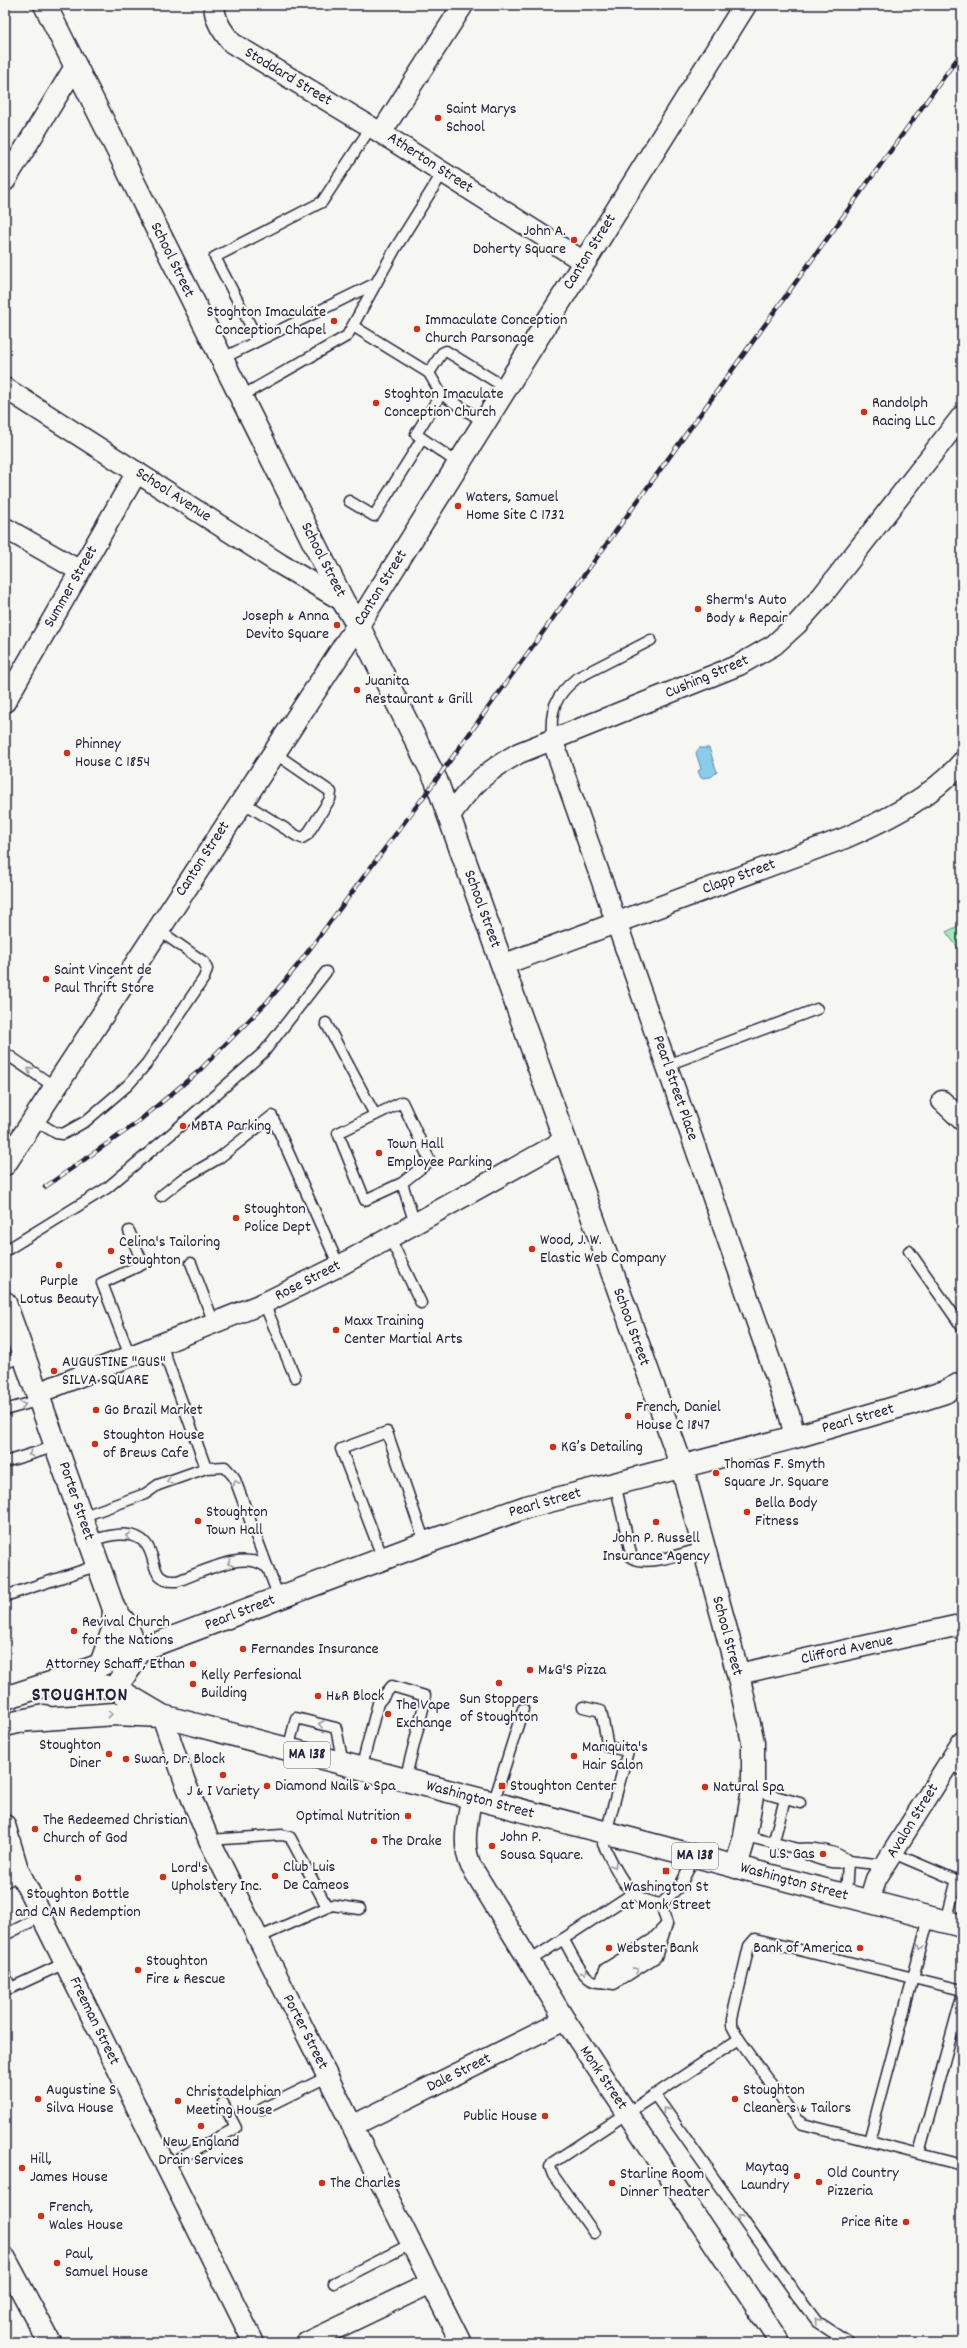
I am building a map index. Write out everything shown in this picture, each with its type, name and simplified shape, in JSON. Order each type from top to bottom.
[{"type":"main road","name":"School Street","points":[[45,5],[240,397],[343,601],[358,625],[436,780],[682,1466],[738,1674],[753,1742],[753,1790],[745,1836],[736,1867]]},
{"type":"main road","name":"Canton Street","points":[[5,1164],[157,929],[358,625],[745,5]]},
{"type":"main road","points":[[6,1310],[15,1360],[39,1396]]},
{"type":"main road","name":"Pearl Street","points":[[60,1680],[425,1543],[526,1507],[795,1437],[908,1404],[945,1392],[962,1383]]},
{"type":"main road","name":"Porter Street","points":[[39,1396],[114,1608],[126,1624],[137,1651]]},
{"type":"main road","name":"Porter Street","points":[[101,1664],[113,1630],[114,1608]]},
{"type":"main road","name":"MA 138","points":[[115,1688],[132,1665],[137,1651]]},
{"type":"main road","name":"Washington Street","points":[[5,1698],[60,1680],[115,1688],[162,1716]]},
{"type":"main road","name":"Washington Street","points":[[5,1725],[29,1720],[102,1698],[115,1688]]},
{"type":"main road","name":"Washington Street","points":[[29,1720],[115,1714],[162,1716],[946,1922]]},
{"type":"main road","points":[[5,2260],[50,2343]]},
{"type":"street","name":"Stoddard Street","points":[[214,5],[214,15],[222,31],[232,43],[376,130]]},
{"type":"street","name":"Atherton Street","points":[[463,5],[376,130],[584,262]]},
{"type":"street","points":[[5,181],[76,65]]},
{"type":"street","name":"School Avenue","points":[[5,388],[280,564],[343,601]]},
{"type":"street","name":"Cushing Street","points":[[449,817],[467,790],[496,766],[552,739],[739,665],[774,645],[797,624],[822,596],[962,416]]},
{"type":"street","name":"Summer Street","points":[[5,702],[137,472]]},
{"type":"street","points":[[5,528],[80,572]]},
{"type":"street","name":"Pearl Street Place","points":[[552,739],[790,1416],[795,1437]]},
{"type":"street","name":"Clapp Street","points":[[502,965],[845,838],[880,822],[905,808],[941,783],[962,762]]},
{"type":"street","points":[[942,1101],[962,1120]]},
{"type":"street","name":"Rose Street","points":[[39,1396],[130,1356],[264,1304],[339,1266],[565,1140]]},
{"type":"street","name":"Clifford Avenue","points":[[738,1674],[959,1627]]},
{"type":"street","name":"Porter Street","points":[[162,1716],[185,1782],[209,1840],[430,2283],[462,2343]]},
{"type":"street","name":"Avalon Street","points":[[869,1902],[876,1879],[955,1767],[962,1742]]},
{"type":"street","name":"Monk Street","points":[[471,1798],[466,1837],[468,1858],[528,1962],[565,2020],[780,2343]]},
{"type":"street","name":"Freeman Street","points":[[5,1825],[13,1878],[42,1916],[254,2343]]},
{"type":"street","name":"Dale Street","points":[[352,2126],[565,2020]]},
{"type":"street","points":[[306,2343],[430,2283]]},
{"type":"lane","points":[[258,340],[215,257],[322,202],[376,130]]},
{"type":"lane","points":[[240,397],[347,336],[376,283],[443,172]]},
{"type":"lane","points":[[221,359],[376,283]]},
{"type":"lane","points":[[353,326],[429,373],[441,394],[484,422]]},
{"type":"lane","points":[[429,373],[442,353],[446,351],[506,388]]},
{"type":"lane","points":[[441,394],[416,434],[459,464]]},
{"type":"lane","points":[[349,501],[374,516],[422,439]]},
{"type":"lane","points":[[552,739],[550,718],[552,709],[566,686],[577,678],[651,640]]},
{"type":"lane","points":[[241,801],[297,836],[302,838],[307,835],[332,796],[331,792],[273,752]]},
{"type":"lane","points":[[34,1120],[56,1133],[63,1134],[86,1121],[106,1105],[128,1086],[147,1063],[204,978],[207,969],[204,962],[157,929]]},
{"type":"lane","points":[[5,1252],[107,1188],[171,1134],[264,1052],[326,972]]},
{"type":"lane","points":[[667,1065],[817,1009]]},
{"type":"lane","points":[[326,1023],[375,1115]]},
{"type":"lane","points":[[5,1053],[55,1087]]},
{"type":"lane","points":[[402,1102],[430,1161],[402,1184],[365,1200],[338,1132],[402,1102]]},
{"type":"lane","points":[[161,1196],[181,1180],[219,1158],[272,1116],[339,1266]]},
{"type":"lane","points":[[402,1184],[415,1224]]},
{"type":"lane","points":[[129,1230],[143,1264],[102,1283],[130,1356]]},
{"type":"lane","points":[[390,1238],[422,1303]]},
{"type":"lane","points":[[909,1251],[962,1327]]},
{"type":"lane","points":[[191,1263],[214,1323]]},
{"type":"lane","points":[[264,1304],[295,1377]]},
{"type":"lane","points":[[161,1344],[206,1468]]},
{"type":"lane","points":[[5,1410],[39,1396]]},
{"type":"lane","points":[[383,1559],[341,1450],[387,1432],[425,1543]]},
{"type":"lane","points":[[5,1462],[57,1446]]},
{"type":"lane","points":[[82,1517],[142,1496],[158,1485],[206,1468],[225,1467],[234,1476],[266,1567],[279,1598]]},
{"type":"lane","points":[[615,1483],[632,1558],[637,1561],[649,1561],[704,1548]]},
{"type":"lane","points":[[90,1541],[112,1534],[141,1540],[149,1549],[158,1574],[168,1581],[177,1581],[245,1558],[260,1562],[266,1567]]},
{"type":"lane","points":[[5,1596],[99,1565]]},
{"type":"lane","points":[[352,1767],[381,1697],[392,1686],[421,1693],[425,1696],[425,1701],[405,1780]]},
{"type":"lane","points":[[583,1707],[601,1711],[608,1746],[628,1751],[603,1844],[632,1894],[649,1903],[661,1904],[680,1886],[695,1856]]},
{"type":"lane","points":[[493,1804],[523,1709]]},
{"type":"lane","points":[[288,1750],[296,1718],[336,1728],[352,1767]]},
{"type":"lane","points":[[753,1790],[800,1803]]},
{"type":"lane","points":[[773,1844],[785,1799]]},
{"type":"lane","points":[[209,1840],[282,1835],[290,1837],[327,1907]]},
{"type":"lane","points":[[745,1836],[773,1844],[799,1849],[805,1855],[841,1864],[848,1861],[889,1859],[954,1879],[955,1885],[946,1922],[911,1977],[869,2140]]},
{"type":"lane","points":[[846,1896],[848,1861]]},
{"type":"lane","points":[[528,1962],[632,1894]]},
{"type":"lane","points":[[563,1939],[588,1979],[595,1983],[601,1982],[614,1984],[656,1957],[667,1924],[661,1904]]},
{"type":"lane","points":[[258,1938],[332,1905],[360,1909]]},
{"type":"lane","points":[[5,1935],[42,1916]]},
{"type":"lane","points":[[601,1982],[605,1969],[653,1939],[667,1924]]},
{"type":"lane","points":[[962,1990],[755,1939],[749,1946],[732,2018],[732,2026],[739,2038],[797,2120],[803,2124],[962,2164]]},
{"type":"lane","points":[[5,1975],[11,1988],[65,1962]]},
{"type":"lane","points":[[919,2153],[962,1996]]},
{"type":"lane","points":[[594,2233],[553,2175],[550,2167],[556,2159],[627,2114],[739,2038]]},
{"type":"lane","points":[[262,2108],[327,2077]]},
{"type":"lane","points":[[655,2095],[816,2322],[849,2343]]},
{"type":"lane","points":[[166,2166],[236,2128],[223,2103]]},
{"type":"lane","points":[[334,2283],[411,2244]]},
{"type":"green space","points":[[962,924],[962,953],[946,932]]},
{"type":"water","points":[[699,748],[709,748],[717,772],[711,777],[701,778],[698,771],[701,769],[696,753]]},
{"type":"railway","points":[[45,1187],[134,1125],[199,1071],[268,1001],[297,966],[436,780],[962,52]]},
{"type":"place","name":"Saint Marys School","points":[[438,118]]},
{"type":"place","name":"John A. Doherty Square","points":[[574,240]]},
{"type":"place","name":"Stoghton Imaculate Conception Chapel","points":[[334,321]]},
{"type":"place","name":"Immaculate Conception Church Parsonage","points":[[417,329]]},
{"type":"place","name":"Stoghton Imaculate Conception Church","points":[[376,403]]},
{"type":"place","name":"Randolph Racing LLC","points":[[864,412]]},
{"type":"place","name":"Waters, Samuel Home Site C 1732","points":[[458,506]]},
{"type":"place","name":"Sherm's Auto Body & Repair","points":[[698,609]]},
{"type":"place","name":"Joseph & Anna Devito Square","points":[[337,625]]},
{"type":"place","name":"Juanita Restaurant & Grill","points":[[357,690]]},
{"type":"place","name":"Phinney House C 1854","points":[[67,753]]},
{"type":"place","name":"Saint Vincent de Paul Thrift Store","points":[[46,979]]},
{"type":"place","name":"MBTA Parking","points":[[183,1126]]},
{"type":"place","name":"Town Hall Employee Parking","points":[[379,1153]]},
{"type":"place","name":"Stoughton Police Dept","points":[[236,1218]]},
{"type":"place","name":"Wood, J. W. Elastic Web Company","points":[[532,1249]]},
{"type":"place","name":"Celina's Tailoring Stoughton","points":[[111,1251]]},
{"type":"place","name":"Purple Lotus Beauty","points":[[59,1265]]},
{"type":"place","name":"Maxx Training Center Martial Arts","points":[[336,1330]]},
{"type":"place","name":"AUGUSTINE \"GUS\" SILVA SQUARE","points":[[54,1371]]},
{"type":"place","name":"Go Brazil Market","points":[[96,1410]]},
{"type":"place","name":"French, Daniel House C 1847","points":[[628,1416]]},
{"type":"place","name":"Stoughton House of Brews Cafe","points":[[95,1444]]},
{"type":"place","name":"KG’s Detailing","points":[[553,1447]]},
{"type":"place","name":"Thomas F. Smyth Square Jr. Square","points":[[716,1473]]},
{"type":"place","name":"Bella Body Fitness","points":[[747,1512]]},
{"type":"place","name":"Stoughton Town Hall","points":[[198,1521]]},
{"type":"place","name":"John P. Russell Insurance Agency","points":[[656,1522]]},
{"type":"place","name":"Revival Church for the Nations","points":[[74,1631]]},
{"type":"place","name":"Fernandes Insurance","points":[[243,1649]]},
{"type":"place","name":"Attorney Schaff, Ethan","points":[[193,1664]]},
{"type":"place","name":"M&G'S Pizza","points":[[530,1670]]},
{"type":"place","name":"Sun Stoppers of Stoughton","points":[[499,1683]]},
{"type":"place","name":"Kelly Perfesional Building","points":[[193,1684]]},
{"type":"place","name":"H&R Block","points":[[318,1696]]},
{"type":"place","name":"The Vape Exchange","points":[[388,1714]]},
{"type":"place","name":"Stoughton Diner","points":[[109,1754]]},
{"type":"place","name":"Mariquita's Hair Salon","points":[[574,1756]]},
{"type":"place","name":"Swan, Dr. Block","points":[[126,1759]]},
{"type":"place","name":"J & I Variety","points":[[223,1775]]},
{"type":"place","name":"Diamond Nails & Spa","points":[[267,1786]]},
{"type":"place","name":"Stoughton Center","points":[[502,1786]]},
{"type":"place","name":"Natural Spa","points":[[705,1787]]},
{"type":"place","name":"Optimal Nutrition","points":[[408,1816]]},
{"type":"place","name":"The Redeemed Christian Church of God","points":[[35,1829]]},
{"type":"place","name":"The Drake","points":[[374,1841]]},
{"type":"place","name":"John P. Sousa Square.","points":[[492,1846]]},
{"type":"place","name":"U.S. Gas","points":[[823,1854]]},
{"type":"place","name":"Washington St at Monk Street","points":[[666,1871]]},
{"type":"place","name":"Club Luis De Cameos","points":[[275,1876]]},
{"type":"place","name":"Lord's Upholstery Inc.","points":[[163,1877]]},
{"type":"place","name":"Stoughton Bottle and CAN Redemption","points":[[78,1878]]},
{"type":"place","name":"Webster Bank","points":[[609,1948]]},
{"type":"place","name":"Bank of America","points":[[860,1948]]},
{"type":"place","name":"Stoughton Fire & Rescue","points":[[138,1970]]},
{"type":"place","name":"Augustine S Silva House","points":[[38,2099]]},
{"type":"place","name":"Stoughton Cleaners & Tailors","points":[[735,2099]]},
{"type":"place","name":"Christadelphian Meeting House","points":[[178,2101]]},
{"type":"place","name":"Public House","points":[[545,2116]]},
{"type":"place","name":"New England Drain Services","points":[[201,2126]]},
{"type":"place","name":"Hill, James House","points":[[22,2168]]},
{"type":"place","name":"Maytag Laundry","points":[[797,2176]]},
{"type":"place","name":"Old Country Pizzeria","points":[[819,2182]]},
{"type":"place","name":"The Charles","points":[[322,2183]]},
{"type":"place","name":"Starline Room Dinner Theater","points":[[612,2183]]},
{"type":"place","name":"French, Wales House","points":[[41,2216]]},
{"type":"place","name":"Price Rite","points":[[906,2222]]},
{"type":"place","name":"Paul, Samuel House","points":[[57,2263]]},
{"type":"district","name":"STOUGHTON","points":[[80,1696]]}]
